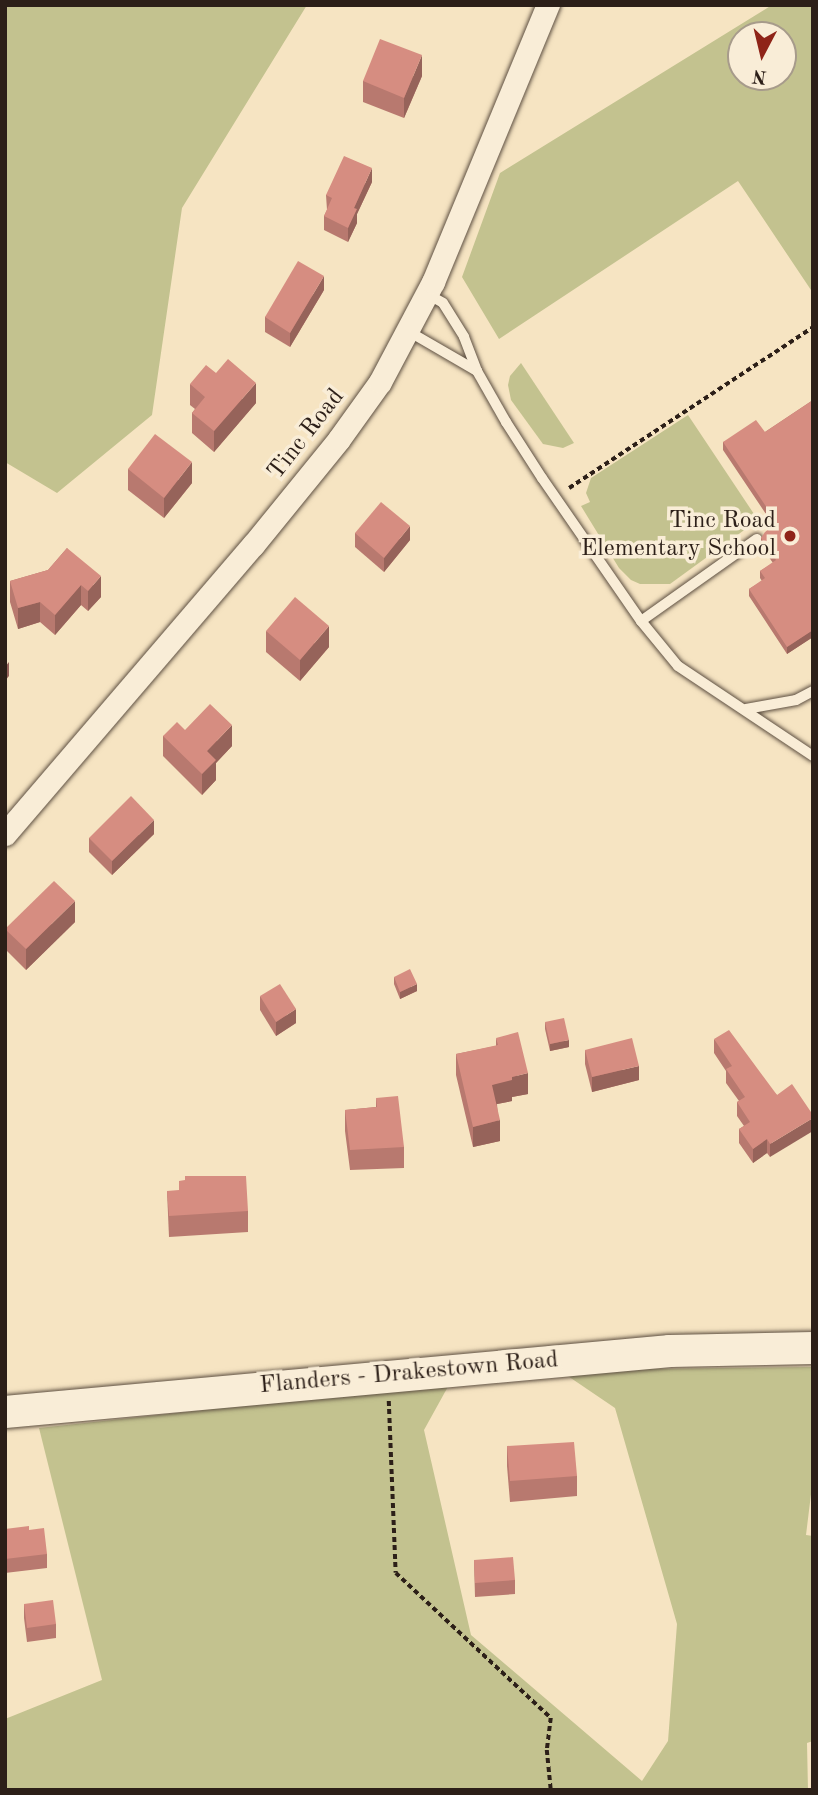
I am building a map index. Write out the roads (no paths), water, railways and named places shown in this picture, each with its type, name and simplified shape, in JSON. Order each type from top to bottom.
[{"type":"street","name":"Tinc Road","points":[[5,834],[339,439],[380,382],[428,294],[548,5]]},
{"type":"street","name":"Flanders - Drakestown Road","points":[[5,1412],[670,1351],[813,1348]]},
{"type":"lane","points":[[428,294],[443,303],[464,337],[477,371],[555,496],[641,621],[678,666],[813,756]]},
{"type":"lane","points":[[408,331],[477,371]]},
{"type":"lane","points":[[641,621],[757,539]]},
{"type":"lane","points":[[746,709],[796,700],[813,691]]},
{"type":"place","name":"Tinc Road Elementary School","points":[[790,536]]}]
